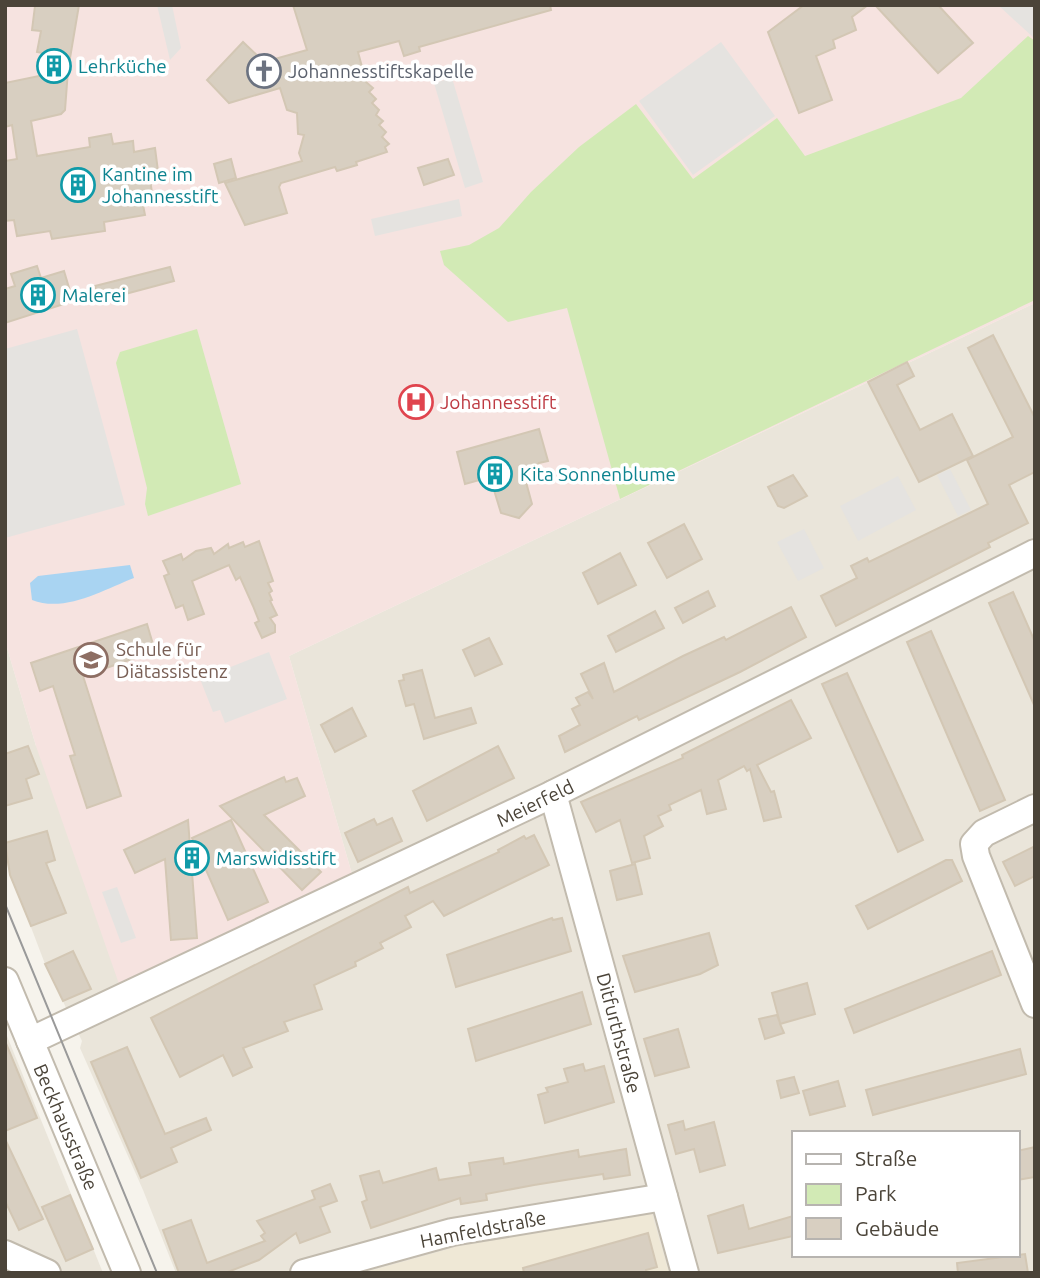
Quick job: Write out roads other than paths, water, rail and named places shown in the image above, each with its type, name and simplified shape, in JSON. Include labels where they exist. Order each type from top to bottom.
[{"type":"street","name":"Meierfeld","points":[[30,1041],[553,794],[1035,553]]},
{"type":"street","name":"Ditfurthstraße","points":[[553,794],[685,1273]]},
{"type":"street","points":[[1035,808],[984,833],[974,844],[976,856],[1035,1004]]},
{"type":"street","name":"Beckhausstraße","points":[[5,981],[127,1273]]},
{"type":"street","name":"Hamfeldstraße","points":[[304,1273],[452,1232],[664,1197]]},
{"type":"street","points":[[5,1254],[47,1273]]},
{"type":"water","points":[[130,565],[134,578],[97,594],[57,604],[32,600],[30,583],[38,576]]},
{"type":"tram line","points":[[5,904],[157,1273]]},
{"type":"place","name":"Lehrküche","points":[[54,66]]},
{"type":"place","name":"Johannesstiftskapelle","points":[[264,71]]},
{"type":"place","name":"Kantine im Johannesstift","points":[[78,185]]},
{"type":"place","name":"Malerei","points":[[38,295]]},
{"type":"place","name":"Johannesstift","points":[[416,402]]},
{"type":"place","name":"Kita Sonnenblume","points":[[495,474]]},
{"type":"place","name":"Schule für Diätassistenz","points":[[91,660]]},
{"type":"place","name":"Marswidisstift","points":[[192,858]]}]
